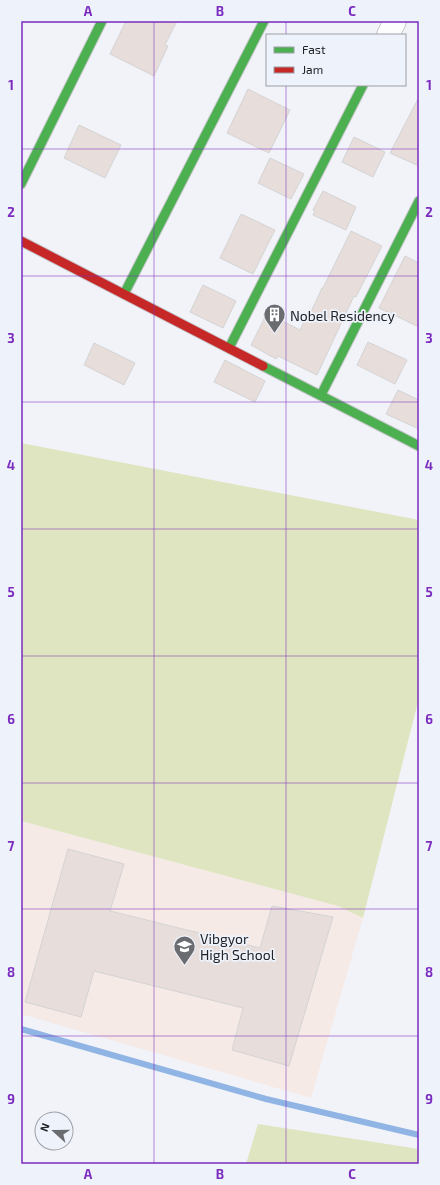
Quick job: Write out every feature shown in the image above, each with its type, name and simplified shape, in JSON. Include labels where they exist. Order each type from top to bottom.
[{"type":"street","points":[[21,184],[102,21]]},
{"type":"street","points":[[124,294],[264,21]]},
{"type":"street","points":[[388,34],[395,21]]},
{"type":"street","points":[[229,348],[362,86]]},
{"type":"street","points":[[321,396],[419,201]]},
{"type":"street","points":[[21,241],[419,446]]},
{"type":"shaded area","name":"Vibgyor High School","points":[[21,821],[338,906],[363,918],[311,1098],[21,1014]]},
{"type":"green space","points":[[21,443],[419,520],[419,698],[363,918],[338,906],[21,821]]},
{"type":"green space","points":[[258,1124],[419,1149],[419,1164],[246,1164]]},
{"type":"building","points":[[126,21],[177,21],[165,45],[168,46],[154,76],[110,54]]},
{"type":"building","points":[[248,89],[290,110],[269,153],[227,133]]},
{"type":"building","points":[[419,97],[419,166],[390,153]]},
{"type":"building","points":[[79,125],[121,145],[105,178],[64,158]]},
{"type":"building","points":[[354,137],[385,152],[373,177],[342,162]]},
{"type":"building","points":[[270,158],[304,174],[291,199],[258,183]]},
{"type":"building","points":[[323,191],[356,207],[346,230],[313,215],[315,211],[313,210]]},
{"type":"building","points":[[241,214],[275,230],[253,274],[220,258]]},
{"type":"building","points":[[351,231],[382,246],[356,297],[354,296],[317,375],[278,356],[276,359],[251,345],[267,313],[300,330],[308,313],[310,314]]},
{"type":"building","points":[[405,256],[419,263],[419,327],[379,308]]},
{"type":"building","points":[[203,285],[236,301],[223,328],[190,312]]},
{"type":"building","points":[[368,342],[407,360],[395,384],[357,365]]},
{"type":"building","points":[[94,343],[135,363],[124,385],[84,365]]},
{"type":"building","points":[[225,360],[265,381],[255,402],[214,382]]},
{"type":"building","points":[[398,390],[419,400],[419,429],[386,414]]},
{"type":"building","points":[[68,849],[124,864],[110,911],[260,948],[272,906],[333,917],[289,1066],[232,1050],[243,1008],[94,971],[81,1017],[25,1002]]},
{"type":"waterway","points":[[21,1029],[266,1099],[419,1135]]},
{"type":"traffic: fast","points":[[21,184],[102,21]]},
{"type":"traffic: fast","points":[[124,294],[264,21]]},
{"type":"traffic: fast","points":[[229,348],[362,86]]},
{"type":"traffic: fast","points":[[321,395],[419,201]]},
{"type":"traffic: fast","points":[[263,366],[419,446]]},
{"type":"traffic: jam","points":[[21,241],[263,366]]},
{"type":"place","name":"Nobel Residency","points":[[275,334]]},
{"type":"place","name":"Vibgyor High School","points":[[185,966]]}]
